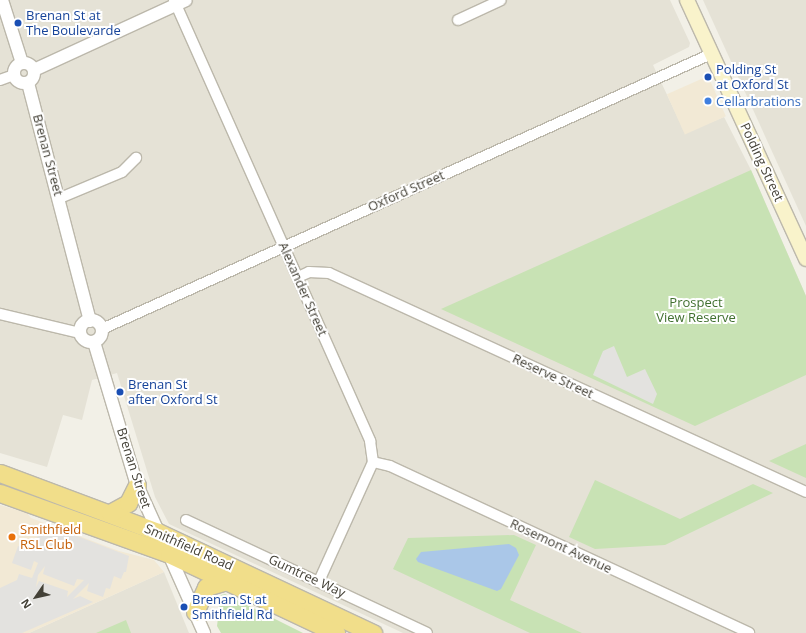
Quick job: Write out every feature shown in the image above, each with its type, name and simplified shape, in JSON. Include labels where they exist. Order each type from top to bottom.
[{"type":"highway","name":"Smithfield Road","points":[[0,473],[158,532],[373,633]]},
{"type":"highway","points":[[110,513],[128,503],[137,485]]},
{"type":"highway","name":"Smithfield Road","points":[[0,493],[169,554],[336,633]]},
{"type":"highway","points":[[49,518],[109,540],[144,545]]},
{"type":"highway","points":[[195,612],[206,587],[227,581]]},
{"type":"main road","name":"Polding Street","points":[[687,0],[806,259]]},
{"type":"street","points":[[2,0],[22,63]]},
{"type":"street","points":[[458,20],[489,2],[501,0]]},
{"type":"street","points":[[34,70],[179,2]]},
{"type":"street","name":"Alexander Street","points":[[179,2],[370,441],[373,462]]},
{"type":"street","name":"Oxford Street","points":[[102,329],[711,54]]},
{"type":"street","points":[[22,63],[28,63],[34,70],[34,76],[28,83],[21,83],[14,75],[16,66],[22,63]]},
{"type":"street","points":[[0,80],[14,75]]},
{"type":"street","name":"Brenan Street","points":[[28,83],[60,198],[90,321]]},
{"type":"street","points":[[60,198],[122,172],[136,158]]},
{"type":"street","name":"Reserve Street","points":[[298,277],[314,272],[329,273],[806,492]]},
{"type":"street","points":[[0,314],[80,333]]},
{"type":"street","points":[[90,321],[98,323],[102,329],[101,336],[94,342],[84,340],[80,333],[81,326],[90,321]]},
{"type":"street","name":"Brenan Street","points":[[94,342],[137,485],[204,633]]},
{"type":"street","points":[[318,581],[373,462]]},
{"type":"street","name":"Rosemont Avenue","points":[[373,462],[390,466],[749,633]]},
{"type":"street","name":"Gumtree Way","points":[[186,520],[427,633]]},
{"type":"shaded area","points":[[0,0],[670,0],[690,43],[689,47],[653,65],[685,133],[724,117],[751,170],[806,296],[806,633],[403,633],[169,524],[155,497],[117,373],[92,380],[82,420],[63,415],[47,467],[0,453]]},
{"type":"shaded area","points":[[703,0],[806,0],[806,226]]},
{"type":"shaded area","points":[[708,76],[726,116],[685,134],[667,94]]},
{"type":"shaded area","points":[[614,346],[627,377],[645,369],[657,394],[653,404],[593,375],[603,351]]},
{"type":"shaded area","points":[[0,505],[27,513],[31,518],[119,551],[154,560],[164,572],[29,633],[0,633]]},
{"type":"shaded area","points":[[48,525],[129,556],[126,572],[124,572],[121,579],[114,576],[110,589],[106,588],[103,597],[87,591],[89,583],[73,599],[80,596],[93,602],[22,633],[0,633],[0,588],[17,580],[19,574],[32,578],[38,563],[34,561],[31,570],[12,563],[18,546],[32,551],[37,537],[46,533]],"holes":[[[45,566],[43,574],[74,586],[77,579],[84,580],[67,597],[68,591],[39,581],[36,587],[38,575]]]},
{"type":"shaded area","points":[[164,572],[189,633],[29,633]]},
{"type":"green space","name":"Prospect View Reserve","points":[[751,170],[806,296],[806,375],[695,426],[441,309]]},
{"type":"green space","points":[[806,444],[806,478],[769,461]]},
{"type":"green space","points":[[595,480],[680,519],[753,484],[773,493],[665,545],[595,549],[569,537]]},
{"type":"green space","points":[[514,535],[536,545],[510,600],[582,633],[530,633],[393,569],[408,538]]},
{"type":"green space","points":[[225,594],[303,633],[221,633],[217,626],[221,595]]},
{"type":"green space","points":[[126,620],[131,633],[96,633]]},
{"type":"water","points":[[509,544],[516,548],[519,555],[501,589],[497,591],[418,562],[416,559],[421,552]]},
{"type":"place","name":"Brenan St at The Boulevarde","points":[[18,23]]},
{"type":"place","name":"Polding St at Oxford St","points":[[708,77]]},
{"type":"place","name":"Cellarbrations","points":[[708,101]]},
{"type":"place","name":"Brenan St after Oxford St","points":[[120,392]]},
{"type":"place","name":"Smithfield RSL Club","points":[[12,537]]},
{"type":"place","name":"Brenan St at Smithfield Rd","points":[[184,607]]}]
